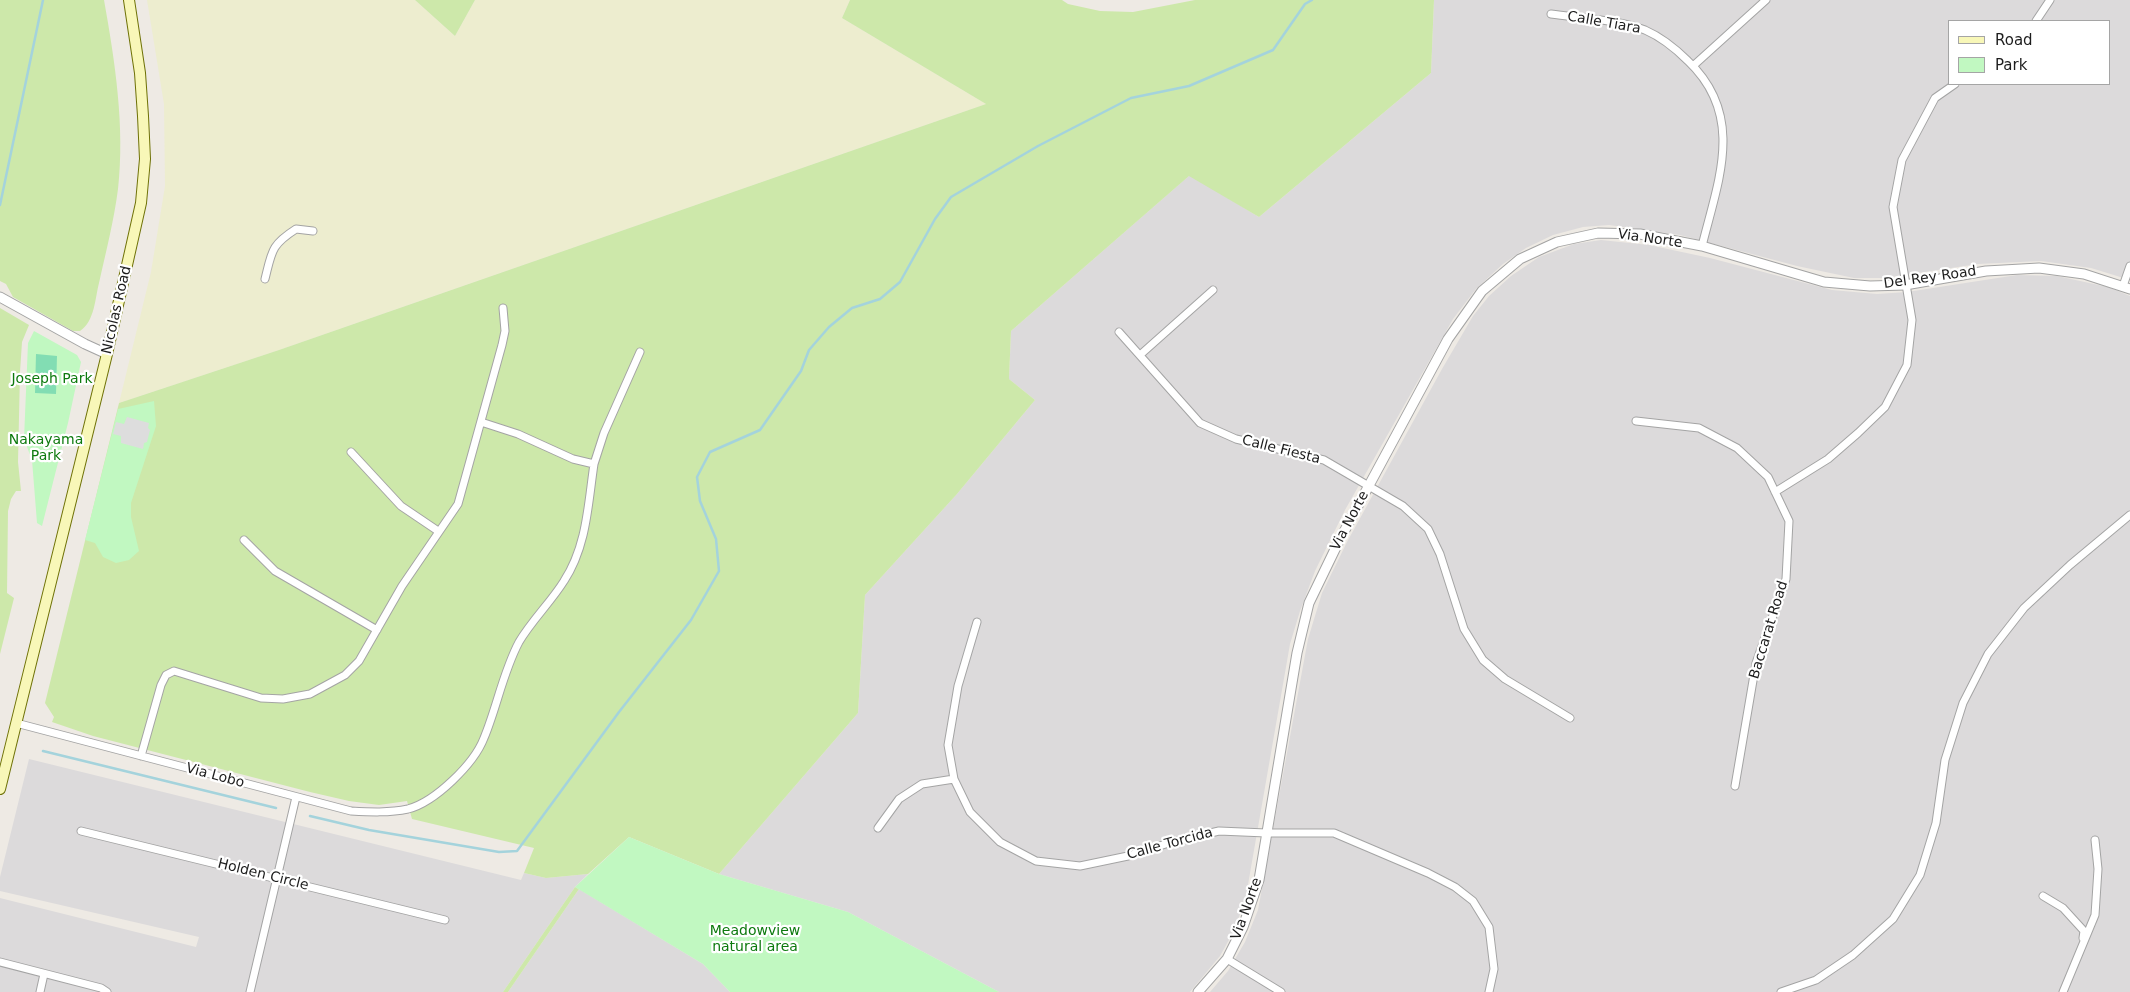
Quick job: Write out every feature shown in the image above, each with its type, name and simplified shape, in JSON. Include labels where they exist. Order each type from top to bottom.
[{"type":"main road","name":"Nicolas Road","points":[[0,789],[107,354],[141,203],[145,159],[140,73],[129,0]]},
{"type":"street","points":[[1693,66],[1766,0]]},
{"type":"street","points":[[2037,20],[2050,0]]},
{"type":"street","name":"Calle Tiara","points":[[1551,14],[1614,23],[1645,30],[1673,47],[1693,66],[1713,92],[1724,128],[1722,166],[1702,246]]},
{"type":"street","points":[[1775,492],[1828,459],[1885,407],[1907,365],[1912,320],[1893,206],[1902,160],[1935,98],[1954,85]]},
{"type":"street","points":[[265,278],[269,257],[280,239],[296,229],[313,232]]},
{"type":"street","name":"Via Norte","points":[[1198,992],[1227,959],[1243,927],[1259,880],[1297,654],[1310,603],[1339,541],[1448,339],[1482,290],[1520,258],[1557,242],[1598,233],[1640,234],[1702,246]]},
{"type":"street","name":"Del Rey Road","points":[[1702,246],[1824,282],[1870,286],[1905,285],[1986,271],[2039,268],[2084,274],[2126,288]]},
{"type":"street","points":[[2126,288],[2130,266]]},
{"type":"street","points":[[1140,355],[1213,290]]},
{"type":"street","points":[[1,298],[107,354]]},
{"type":"street","points":[[141,756],[161,684],[166,675],[174,671],[262,698],[283,699],[310,694],[345,675],[360,661],[402,586],[458,504],[505,331],[503,308]]},
{"type":"street","name":"Calle Fiesta","points":[[1119,332],[1200,423],[1236,439],[1324,460],[1403,506],[1428,529],[1440,554],[1464,628],[1483,660],[1505,679],[1570,718]]},
{"type":"street","points":[[481,422],[518,434],[573,459],[594,464],[604,433],[640,352]]},
{"type":"street","name":"Baccarat Road","points":[[1636,422],[1700,428],[1737,448],[1768,476],[1789,521],[1786,579],[1756,663],[1736,786]]},
{"type":"street","points":[[351,452],[401,506],[438,531]]},
{"type":"street","name":"Via Lobo","points":[[16,723],[351,811],[393,811],[416,806],[457,778],[471,762],[484,740],[509,665],[519,642],[564,582],[577,559],[583,538],[594,464]]},
{"type":"street","points":[[1781,992],[1816,980],[1853,955],[1893,918],[1920,875],[1936,822],[1945,760],[1963,703],[1988,654],[2024,608],[2070,565],[2129,517]]},
{"type":"street","points":[[244,540],[275,570],[377,630]]},
{"type":"street","name":"Calle Torcida","points":[[977,622],[958,686],[948,745],[954,779],[970,812],[1000,842],[1036,861],[1080,866],[1128,856],[1172,842],[1219,831],[1266,834],[1334,833],[1374,848],[1455,887],[1473,901],[1489,927],[1494,969],[1489,992]]},
{"type":"street","points":[[878,828],[899,799],[922,784],[954,779]]},
{"type":"street","points":[[250,992],[296,797]]},
{"type":"street","name":"Holden Circle","points":[[80,831],[445,920]]},
{"type":"street","points":[[2063,992],[2095,915],[2098,869],[2095,840]]},
{"type":"street","points":[[2043,896],[2063,908],[2084,931],[2082,946]]},
{"type":"street","points":[[1227,959],[1281,992]]},
{"type":"street","points":[[0,962],[101,988],[107,992]]},
{"type":"street","points":[[40,992],[44,974]]},
{"type":"shaded area","points":[[1434,0],[2130,0],[2130,280],[2091,268],[2041,261],[1978,264],[1884,278],[1854,278],[1797,266],[1680,235],[1609,225],[1583,227],[1553,235],[1526,248],[1503,264],[1476,289],[1453,319],[1345,510],[1315,571],[1290,644],[1246,896],[1235,929],[1220,956],[1190,992],[999,992],[848,912],[719,874],[858,713],[865,595],[957,494],[1035,400],[1009,379],[1011,331],[1190,175],[1259,217],[1431,73]]},
{"type":"shaded area","points":[[1601,240],[1649,245],[1710,258],[1832,290],[1877,294],[1907,292],[2017,275],[2057,276],[2108,287],[2130,296],[2130,992],[1210,992],[1228,971],[1245,942],[1258,910],[1308,639],[1322,593],[1347,542],[1442,369],[1473,316],[1489,296],[1511,276],[1539,257],[1574,244]]},
{"type":"shaded area","points":[[127,417],[149,423],[148,428],[150,430],[143,449],[121,443],[121,436],[113,434],[116,422],[124,424]]},
{"type":"shaded area","points":[[29,759],[521,880],[524,873],[546,878],[588,874],[575,887],[503,992],[0,992],[0,898],[196,947],[199,937],[0,891],[0,877]]},
{"type":"shaded area","points":[[579,889],[703,964],[730,992],[508,992]]},
{"type":"green space","points":[[0,0],[104,0],[118,94],[120,165],[114,212],[94,309],[89,321],[80,331],[73,331],[13,297],[6,284],[0,281]]},
{"type":"green space","points":[[147,0],[415,0],[455,36],[475,0],[850,0],[842,18],[986,104],[279,350],[119,403],[151,272],[165,186],[164,104]]},
{"type":"green space","points":[[415,0],[475,0],[455,36]]},
{"type":"green space","points":[[850,0],[1062,0],[1068,4],[1100,11],[1133,12],[1195,0],[1434,0],[1431,73],[1259,217],[1189,176],[1011,331],[1009,379],[1035,400],[957,494],[865,595],[858,713],[719,874],[629,837],[588,874],[546,878],[524,873],[534,848],[412,819],[407,801],[379,805],[349,801],[93,736],[52,722],[54,717],[45,703],[119,403],[279,350],[986,104],[842,18]]},
{"type":"green space","points":[[0,308],[29,325],[22,342],[20,372],[18,462],[21,491],[16,491],[11,499],[8,511],[7,593],[14,598],[0,654]]},
{"type":"green space","name":"Joseph Park","points":[[34,331],[77,355],[81,362],[42,526],[37,523],[32,460],[24,439],[28,343]]},
{"type":"green space","points":[[36,354],[57,356],[56,394],[35,393]]},
{"type":"green space","points":[[154,401],[156,426],[131,503],[131,517],[139,551],[129,560],[116,563],[103,557],[95,543],[85,540],[118,409]]},
{"type":"green space","name":"Meadowview natural area","points":[[629,837],[719,874],[848,912],[999,992],[730,992],[703,964],[575,887]]},
{"type":"green space","points":[[575,887],[579,889],[508,992],[503,992]]},
{"type":"waterway","points":[[0,205],[43,0]]},
{"type":"waterway","points":[[310,816],[369,830],[499,852],[517,851],[619,712],[691,620],[719,571],[716,539],[700,501],[697,477],[710,452],[760,430],[801,371],[809,350],[829,327],[852,308],[880,299],[900,282],[935,219],[951,197],[1038,146],[1131,98],[1189,86],[1273,50],[1305,4],[1312,0]]},
{"type":"waterway","points":[[43,751],[276,808]]},
{"type":"park label","name":"Nakayama Park","points":[[46,448]]}]
